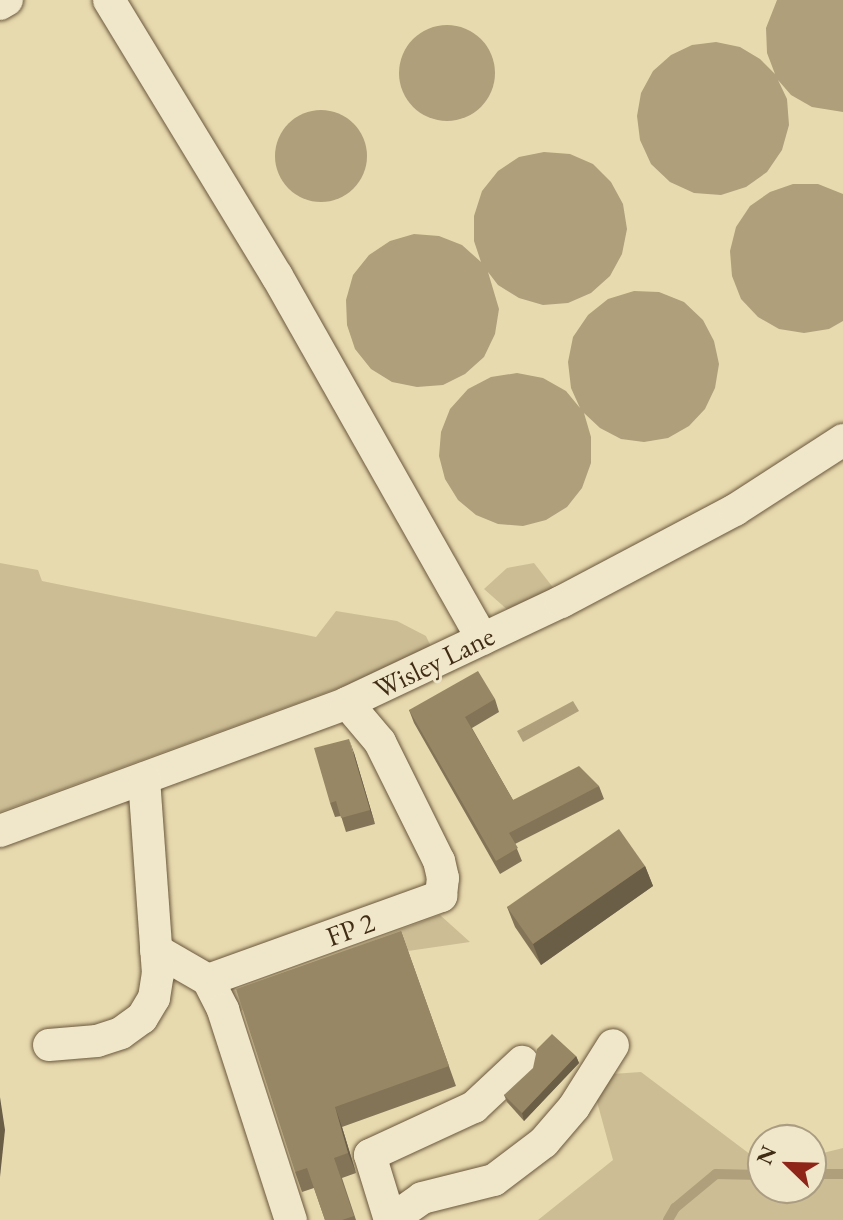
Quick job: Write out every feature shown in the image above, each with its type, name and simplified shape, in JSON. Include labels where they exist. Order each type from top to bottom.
[{"type":"street","points":[[0,4],[7,0]]},
{"type":"street","points":[[109,0],[277,276],[482,639]]},
{"type":"street","name":"Wisley Lane","points":[[0,831],[347,703],[561,602],[735,510],[843,440]]},
{"type":"street","name":"FP 2","points":[[208,980],[441,896],[443,878],[433,850],[380,742],[347,703]]},
{"type":"street","points":[[49,1045],[97,1041],[121,1033],[142,1018],[154,998],[158,974],[144,778]]},
{"type":"street","points":[[156,950],[208,980],[223,1010],[291,1220]]},
{"type":"street","points":[[522,1062],[474,1107],[370,1155],[390,1220],[422,1198],[494,1180],[544,1142],[574,1107],[613,1045]]},
{"type":"shaded area","points":[[777,0],[843,0],[843,112],[812,107],[791,95],[778,80],[787,99],[789,125],[782,150],[767,172],[746,187],[721,195],[694,193],[670,182],[651,164],[640,140],[637,116],[641,93],[653,71],[671,55],[692,45],[716,42],[740,47],[760,59],[775,74],[767,53],[766,28]]},
{"type":"shaded area","points":[[447,25],[465,29],[481,39],[491,55],[495,73],[491,91],[481,107],[465,117],[447,121],[429,117],[413,107],[403,91],[399,73],[403,55],[413,39],[429,29]]},
{"type":"shaded area","points":[[312,110],[330,110],[347,117],[360,130],[367,156],[360,182],[347,195],[330,202],[312,202],[295,195],[282,182],[275,165],[275,147],[282,130],[295,117]]},
{"type":"shaded area","points":[[544,152],[570,154],[593,164],[611,182],[623,204],[627,229],[622,254],[610,276],[591,293],[568,303],[543,305],[519,298],[498,285],[488,272],[499,309],[495,334],[484,357],[465,374],[443,385],[417,387],[392,382],[371,369],[355,349],[347,325],[346,300],[353,275],[369,255],[390,241],[414,234],[439,236],[462,245],[481,262],[474,241],[474,216],[482,191],[498,171],[519,157]]},
{"type":"shaded area","points":[[793,184],[818,184],[843,194],[843,321],[829,329],[804,333],[779,329],[758,317],[741,299],[732,276],[730,251],[736,227],[750,206],[770,192]]},
{"type":"shaded area","points":[[634,291],[659,292],[684,302],[703,320],[714,341],[719,364],[715,388],[705,409],[689,426],[668,438],[644,442],[621,439],[600,428],[584,413],[591,437],[591,463],[582,488],[567,507],[546,520],[523,526],[498,524],[476,515],[458,500],[445,479],[439,456],[441,432],[450,409],[468,389],[491,377],[517,373],[543,378],[566,391],[580,408],[571,388],[568,362],[573,337],[588,315],[608,299]]},
{"type":"shaded area","points":[[0,563],[38,570],[42,581],[316,637],[336,611],[397,621],[426,636],[433,651],[0,812]]},
{"type":"shaded area","points":[[534,563],[555,590],[510,612],[484,589],[507,568]]},
{"type":"shaded area","points":[[573,701],[579,711],[523,742],[517,731]]},
{"type":"shaded area","points":[[440,915],[470,942],[408,951],[237,1012],[230,993]]},
{"type":"shaded area","points":[[641,1072],[747,1152],[747,1204],[827,1204],[827,1152],[843,1148],[843,1220],[538,1220],[613,1160],[596,1098],[612,1074]]},
{"type":"building","points":[[478,671],[495,699],[465,717],[513,800],[579,766],[599,786],[509,833],[518,848],[496,861],[409,710]]},
{"type":"building","points":[[349,739],[370,810],[341,818],[336,801],[330,803],[314,748]]},
{"type":"building","points":[[619,829],[645,866],[533,944],[507,907]]},
{"type":"building","points":[[401,931],[449,1066],[335,1107],[348,1153],[334,1158],[354,1216],[325,1220],[307,1168],[295,1172],[236,989]]},
{"type":"building","points":[[552,1034],[576,1056],[522,1113],[504,1095],[533,1068],[537,1049]]},
{"type":"waterway","points":[[668,1220],[675,1208],[716,1174],[747,1175]]},
{"type":"waterway","points":[[827,1174],[843,1174]]}]
